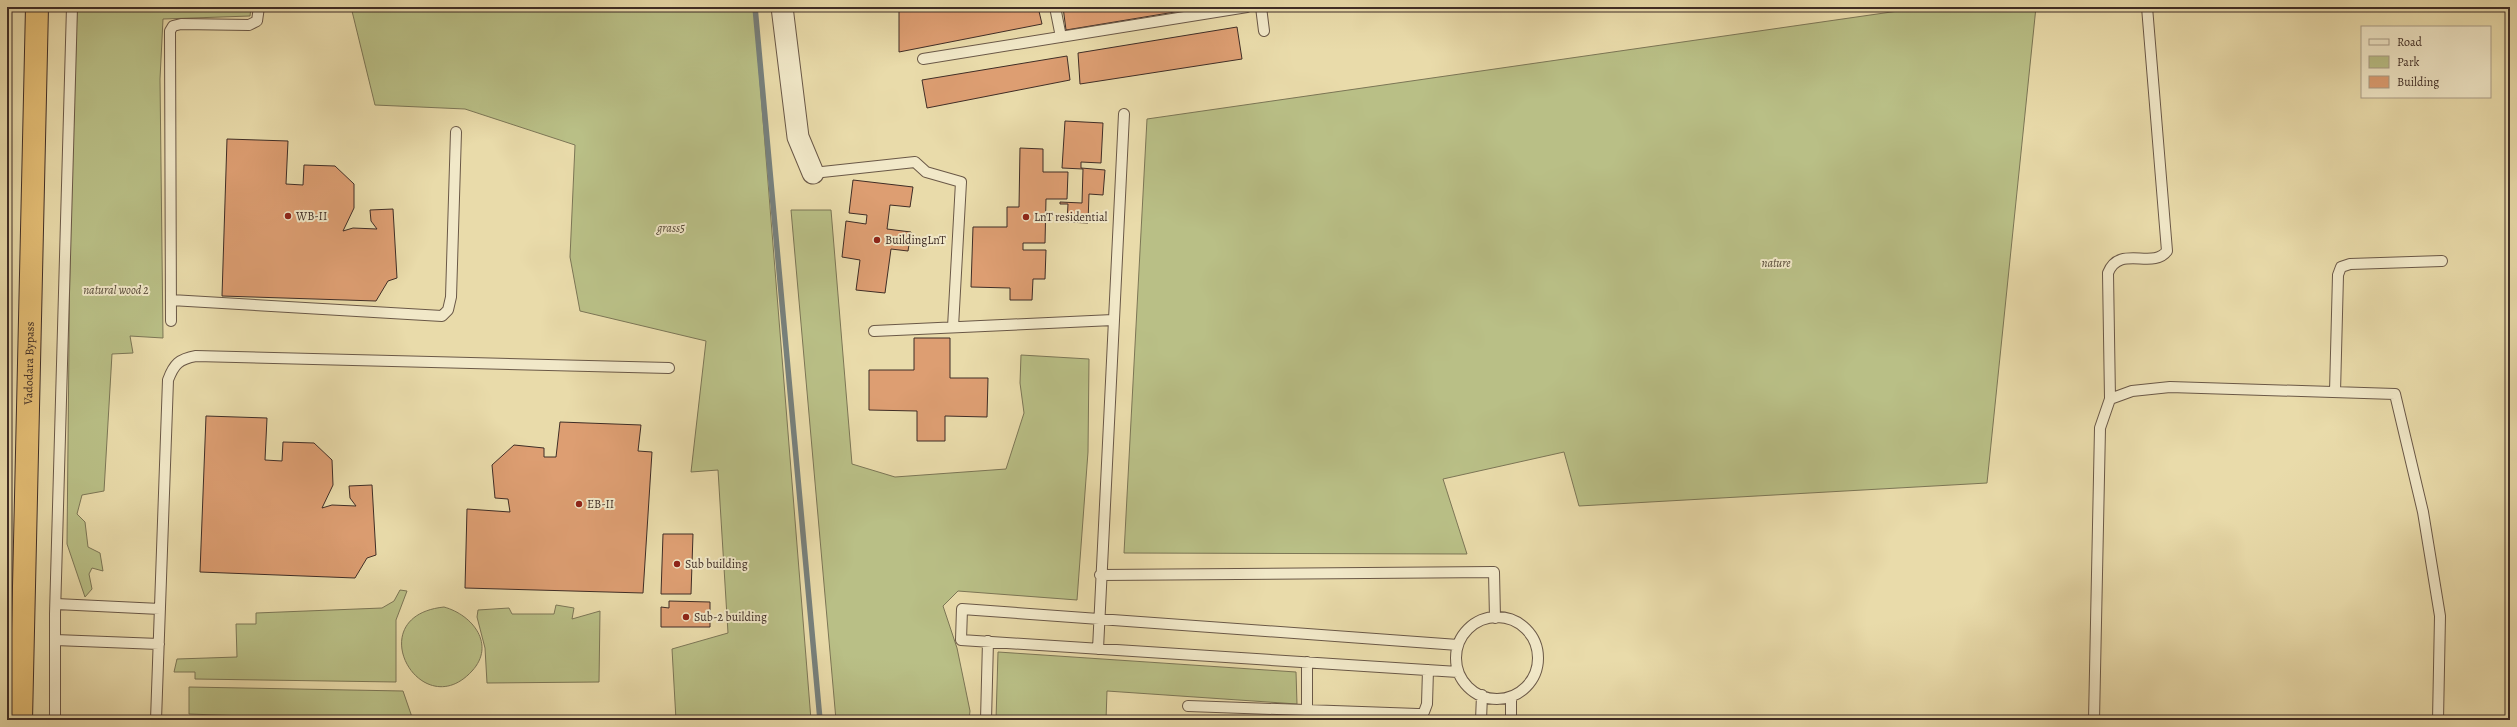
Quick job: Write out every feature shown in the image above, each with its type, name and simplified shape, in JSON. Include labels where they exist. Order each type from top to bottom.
[{"type":"highway","name":"Vadodara Bypass","points":[[21,720],[37,7]]},
{"type":"street","points":[[782,7],[798,137],[813,173]]},
{"type":"lane","points":[[55,720],[55,640],[72,7]]},
{"type":"lane","points":[[171,321],[170,31],[173,26],[181,24],[249,25],[257,21],[259,7]]},
{"type":"lane","points":[[1055,7],[1061,37]]},
{"type":"lane","points":[[923,59],[1246,7]]},
{"type":"lane","points":[[1261,7],[1264,31]]},
{"type":"lane","points":[[2094,720],[2100,428],[2110,399],[2108,273],[2111,265],[2121,259],[2159,258],[2168,251],[2147,7]]},
{"type":"lane","points":[[1098,648],[1100,575],[1124,114]]},
{"type":"lane","points":[[171,300],[442,316],[448,310],[451,296],[456,132]]},
{"type":"lane","points":[[813,173],[915,162],[926,172],[961,182],[953,328]]},
{"type":"lane","points":[[2335,392],[2338,275],[2341,266],[2350,264],[2442,261]]},
{"type":"lane","points":[[874,331],[1113,320]]},
{"type":"lane","points":[[156,720],[168,380],[173,366],[183,358],[196,356],[669,368]]},
{"type":"lane","points":[[2110,399],[2132,391],[2170,387],[2396,394],[2423,512],[2440,616],[2438,720]]},
{"type":"lane","points":[[1100,575],[1494,572],[1495,618]]},
{"type":"lane","points":[[56,604],[160,609]]},
{"type":"lane","points":[[1458,645],[962,609],[961,640],[1458,672]]},
{"type":"lane","points":[[1503,617],[1517,622],[1528,630],[1536,643],[1539,656],[1537,670],[1531,681],[1523,690],[1511,697],[1499,699],[1482,695],[1465,683],[1458,672],[1456,659],[1458,645],[1465,632],[1476,623],[1503,617]]},
{"type":"lane","points":[[55,640],[159,644]]},
{"type":"lane","points":[[986,720],[988,641]]},
{"type":"lane","points":[[1307,662],[1307,710]]},
{"type":"lane","points":[[1188,706],[1424,712],[1427,704],[1428,670]]},
{"type":"lane","points":[[1481,720],[1482,695]]},
{"type":"lane","points":[[1511,697],[1511,720]]},
{"type":"green space","name":"natural wood 2","points":[[77,7],[251,7],[250,16],[163,19],[160,79],[163,338],[130,336],[133,353],[112,354],[104,491],[82,495],[77,514],[85,522],[88,547],[100,553],[103,571],[92,568],[89,574],[92,589],[85,597],[67,544],[70,245]]},
{"type":"green space","name":"grass5","points":[[351,7],[754,7],[811,720],[676,720],[672,649],[728,633],[718,470],[691,472],[706,341],[580,311],[570,257],[575,145],[465,109],[375,105]]},
{"type":"green space","name":"nature","points":[[1926,7],[2036,7],[1987,483],[1579,506],[1564,452],[1443,479],[1467,554],[1124,553],[1147,119]]},
{"type":"green space","points":[[791,210],[831,210],[852,464],[895,477],[1006,469],[1024,413],[1020,383],[1021,355],[1089,359],[1088,452],[1077,600],[958,591],[943,606],[957,648],[970,711],[969,720],[836,720]]},
{"type":"green space","points":[[400,590],[407,591],[396,620],[396,682],[195,679],[195,672],[174,672],[177,659],[237,657],[236,624],[256,624],[256,613],[382,608],[394,601]]},
{"type":"green space","points":[[556,605],[574,608],[572,619],[600,611],[599,682],[487,683],[485,648],[477,617],[478,610],[509,608],[512,614],[554,614]]},
{"type":"green space","points":[[444,607],[455,611],[472,624],[478,632],[482,651],[479,661],[472,671],[453,685],[434,686],[418,678],[407,663],[402,646],[405,629],[418,615]]},
{"type":"green space","points":[[998,652],[1296,672],[1297,704],[1107,691],[1106,720],[996,720]]},
{"type":"green space","points":[[189,687],[403,691],[413,720],[245,720],[245,716],[189,714]]},
{"type":"building","points":[[265,7],[329,7],[329,8]]},
{"type":"building","points":[[911,7],[1038,7],[1042,24],[899,52],[899,9]]},
{"type":"building","points":[[1063,7],[1205,7],[1066,30]]},
{"type":"building","points":[[1237,27],[1242,59],[1080,84],[1078,53]]},
{"type":"building","points":[[1067,56],[1070,80],[927,108],[922,80]]},
{"type":"building","name":"LnT residential","points":[[1065,121],[1103,123],[1101,163],[1081,162],[1081,168],[1105,170],[1103,195],[1089,194],[1088,223],[1067,222],[1068,204],[1060,204],[1060,202],[1082,203],[1083,169],[1062,168]]},
{"type":"building","name":"WB-II","points":[[227,139],[288,141],[286,184],[303,185],[304,165],[335,166],[354,184],[354,208],[343,231],[353,228],[377,229],[371,221],[370,210],[393,209],[397,278],[388,281],[376,301],[222,296]]},
{"type":"building","name":"LnT residential","points":[[1020,148],[1043,149],[1043,172],[1068,172],[1067,199],[1046,199],[1045,243],[1023,243],[1023,250],[1046,250],[1045,279],[1033,279],[1032,300],[1010,300],[1010,288],[971,287],[973,227],[1007,227],[1007,207],[1019,207]]},
{"type":"building","name":"BuildingLnT","points":[[853,180],[913,187],[910,207],[890,205],[887,229],[911,232],[908,251],[891,249],[885,293],[856,290],[860,260],[842,257],[846,221],[866,224],[867,215],[849,213]]},
{"type":"building","points":[[914,338],[950,338],[950,378],[988,378],[987,417],[945,416],[945,441],[917,441],[917,411],[869,410],[869,370],[914,370]]},
{"type":"building","points":[[206,416],[267,418],[265,460],[282,461],[283,442],[314,443],[332,460],[333,485],[322,508],[332,505],[356,506],[350,498],[349,486],[372,485],[376,555],[367,558],[355,578],[200,572]]},
{"type":"building","name":"EB-II","points":[[560,422],[641,425],[638,451],[652,452],[643,593],[465,588],[467,509],[510,512],[508,499],[495,498],[492,465],[514,445],[544,448],[544,457],[556,457]]},
{"type":"building","name":"Sub building","points":[[663,534],[693,534],[691,594],[661,594]]},
{"type":"building","name":"Sub-2 building","points":[[669,601],[710,602],[710,627],[661,627],[661,607],[669,608]]},
{"type":"waterway","points":[[755,7],[820,720]]},
{"type":"place","name":"WB-II","points":[[288,216]]},
{"type":"place","name":"LnT residential","points":[[1026,217]]},
{"type":"place","name":"BuildingLnT","points":[[877,240]]},
{"type":"place","name":"EB-II","points":[[579,504]]},
{"type":"place","name":"Sub building","points":[[677,564]]},
{"type":"place","name":"Sub-2 building","points":[[686,617]]}]
